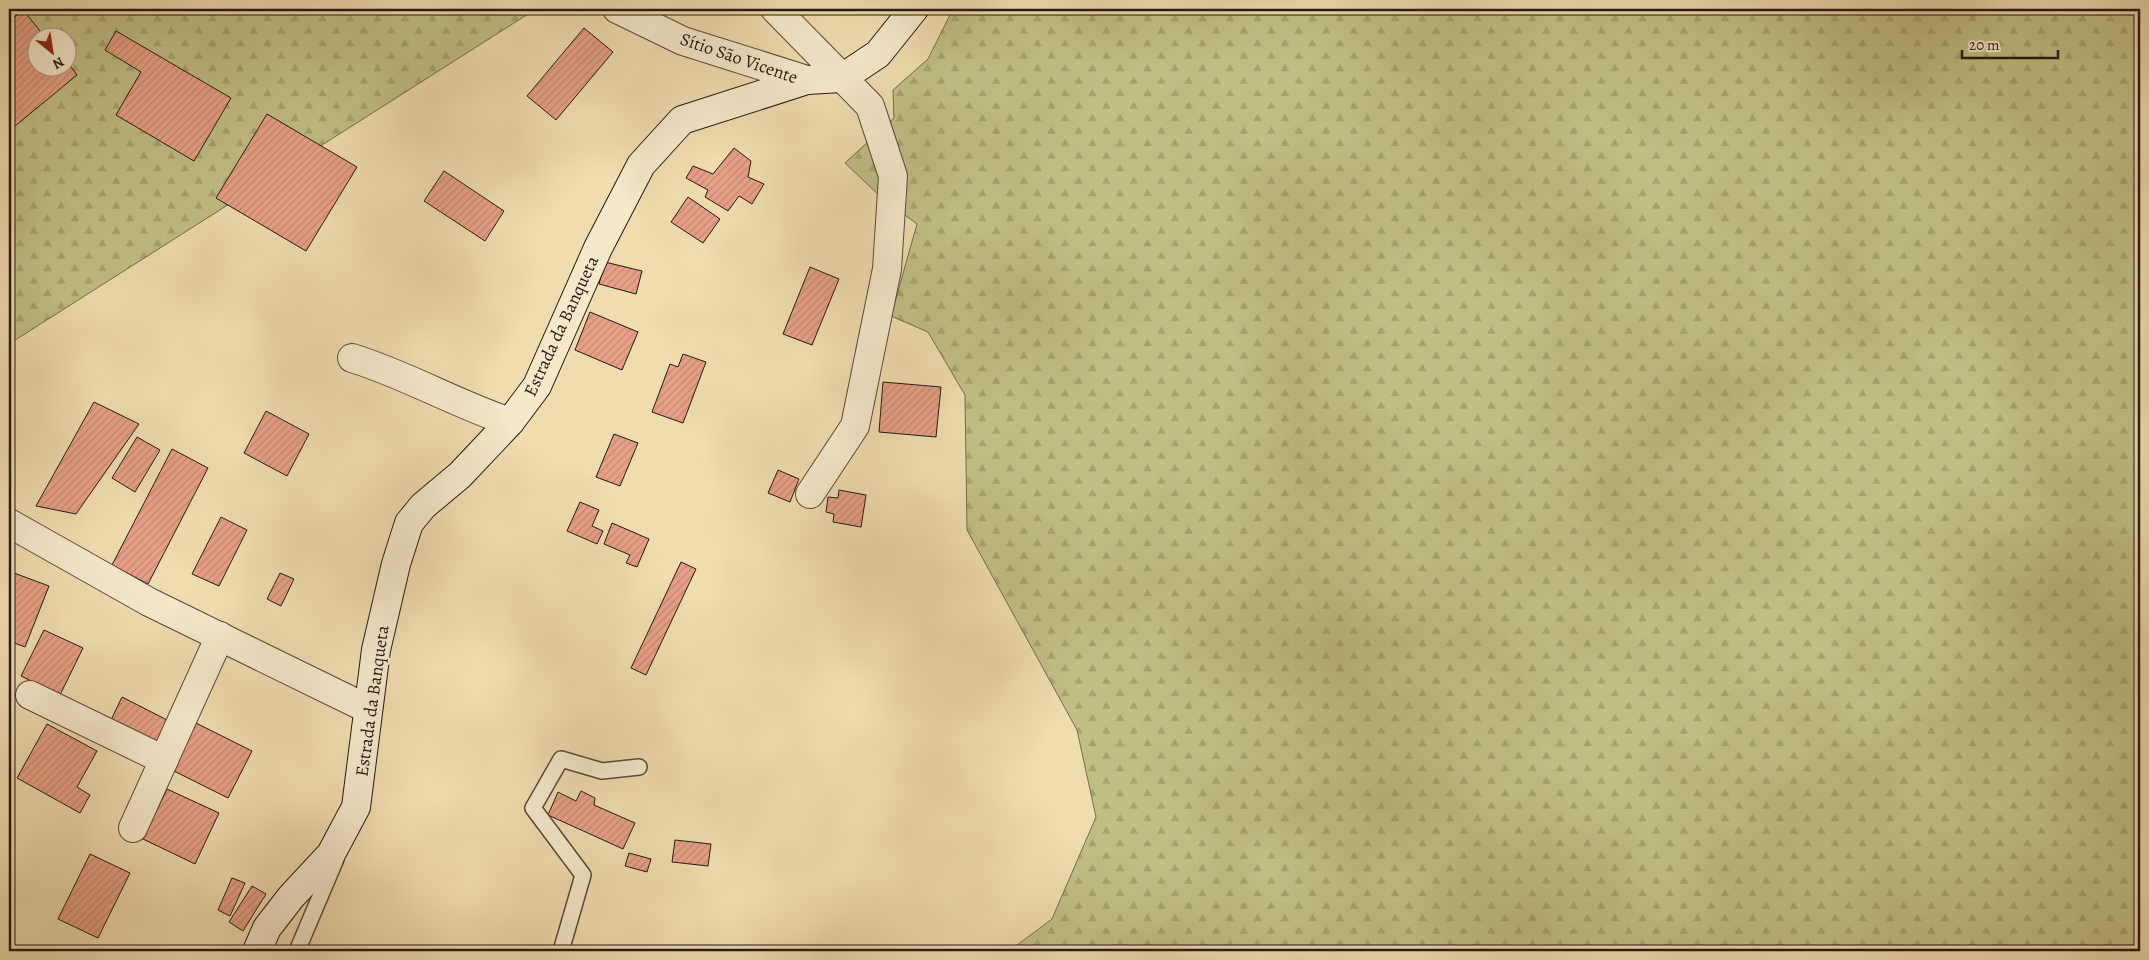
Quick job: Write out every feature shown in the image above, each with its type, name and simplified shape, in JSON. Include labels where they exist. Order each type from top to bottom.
[{"type":"street","name":"Sítio São Vicente","points":[[617,9],[683,41],[807,80]]},
{"type":"street","points":[[775,9],[870,106],[893,176],[887,270],[856,426],[810,494]]},
{"type":"street","points":[[842,78],[878,54],[914,9]]},
{"type":"street","name":"Estrada da Banqueta","points":[[257,951],[267,928],[291,897],[331,854],[356,807],[365,753],[368,708],[376,650],[396,564],[409,523],[423,506],[460,475],[510,422],[537,386],[598,248],[640,165],[682,120],[807,80],[842,78]]},
{"type":"street","points":[[352,358],[373,365],[480,412],[510,422]]},
{"type":"street","points":[[9,522],[149,602],[368,708]]},
{"type":"street","points":[[133,828],[220,636]]},
{"type":"street","points":[[30,695],[164,760]]},
{"type":"lane","points":[[561,951],[583,875],[533,808],[562,759],[602,771],[639,767]]},
{"type":"lane","points":[[297,951],[335,864],[342,834]]},
{"type":"green space","points":[[9,9],[536,9],[9,344]]},
{"type":"green space","points":[[953,9],[2140,9],[2140,951],[1009,951],[1052,919],[1096,817],[1077,730],[967,530],[965,395],[928,332],[891,316],[917,224],[883,199],[845,163],[894,118],[893,90],[928,59]]},
{"type":"building","points":[[23,10],[38,28],[28,28],[28,78],[73,78],[9,131],[9,22]]},
{"type":"building","points":[[584,28],[613,52],[556,120],[527,96]]},
{"type":"building","points":[[116,31],[231,98],[194,161],[116,115],[141,72],[105,50]]},
{"type":"building","points":[[267,114],[357,167],[306,251],[216,198]]},
{"type":"building","points":[[734,148],[751,161],[748,177],[764,184],[752,204],[739,196],[728,211],[705,197],[708,190],[686,178],[693,166],[713,174]]},
{"type":"building","points":[[444,171],[504,211],[485,241],[424,201]]},
{"type":"building","points":[[688,197],[720,219],[703,243],[671,222]]},
{"type":"building","points":[[605,262],[642,271],[636,294],[599,284]]},
{"type":"building","points":[[810,267],[839,279],[812,345],[783,334]]},
{"type":"building","points":[[590,312],[638,332],[622,370],[575,350]]},
{"type":"building","points":[[683,354],[706,362],[683,423],[652,412],[670,364],[678,367]]},
{"type":"building","points":[[883,382],[941,387],[936,437],[879,432]]},
{"type":"building","points":[[94,402],[139,424],[76,514],[36,506]]},
{"type":"building","points":[[266,411],[309,434],[287,476],[244,453]]},
{"type":"building","points":[[614,434],[638,443],[620,486],[596,477]]},
{"type":"building","points":[[137,437],[160,450],[135,492],[112,478]]},
{"type":"building","points":[[172,449],[208,468],[148,584],[112,565]]},
{"type":"building","points":[[778,470],[799,479],[790,502],[768,493]]},
{"type":"building","points":[[839,490],[866,495],[861,527],[833,522],[834,514],[826,512],[828,497],[838,498]]},
{"type":"building","points":[[580,502],[599,510],[592,526],[603,531],[597,544],[567,531]]},
{"type":"building","points":[[221,517],[247,530],[219,586],[192,574]]},
{"type":"building","points":[[612,523],[649,539],[637,567],[626,563],[630,555],[604,544]]},
{"type":"building","points":[[681,562],[696,569],[646,675],[631,668]]},
{"type":"building","points":[[14,573],[49,586],[25,647],[9,641],[9,587]]},
{"type":"building","points":[[280,573],[294,579],[281,606],[267,599]]},
{"type":"building","points":[[44,630],[83,648],[60,695],[21,676]]},
{"type":"building","points":[[122,697],[169,721],[157,743],[111,720]]},
{"type":"building","points":[[196,723],[252,751],[228,798],[172,770]]},
{"type":"building","points":[[47,724],[97,751],[77,787],[90,795],[80,813],[17,778]]},
{"type":"building","points":[[167,789],[219,813],[195,864],[143,839]]},
{"type":"building","points":[[581,791],[595,798],[594,805],[635,823],[623,849],[548,815],[558,792],[576,801]]},
{"type":"building","points":[[675,840],[711,844],[708,866],[672,862]]},
{"type":"building","points":[[629,853],[651,859],[647,872],[625,866]]},
{"type":"building","points":[[90,854],[130,873],[98,938],[58,919]]},
{"type":"building","points":[[232,878],[245,883],[230,916],[218,910]]},
{"type":"building","points":[[252,886],[266,894],[243,931],[229,922]]}]
